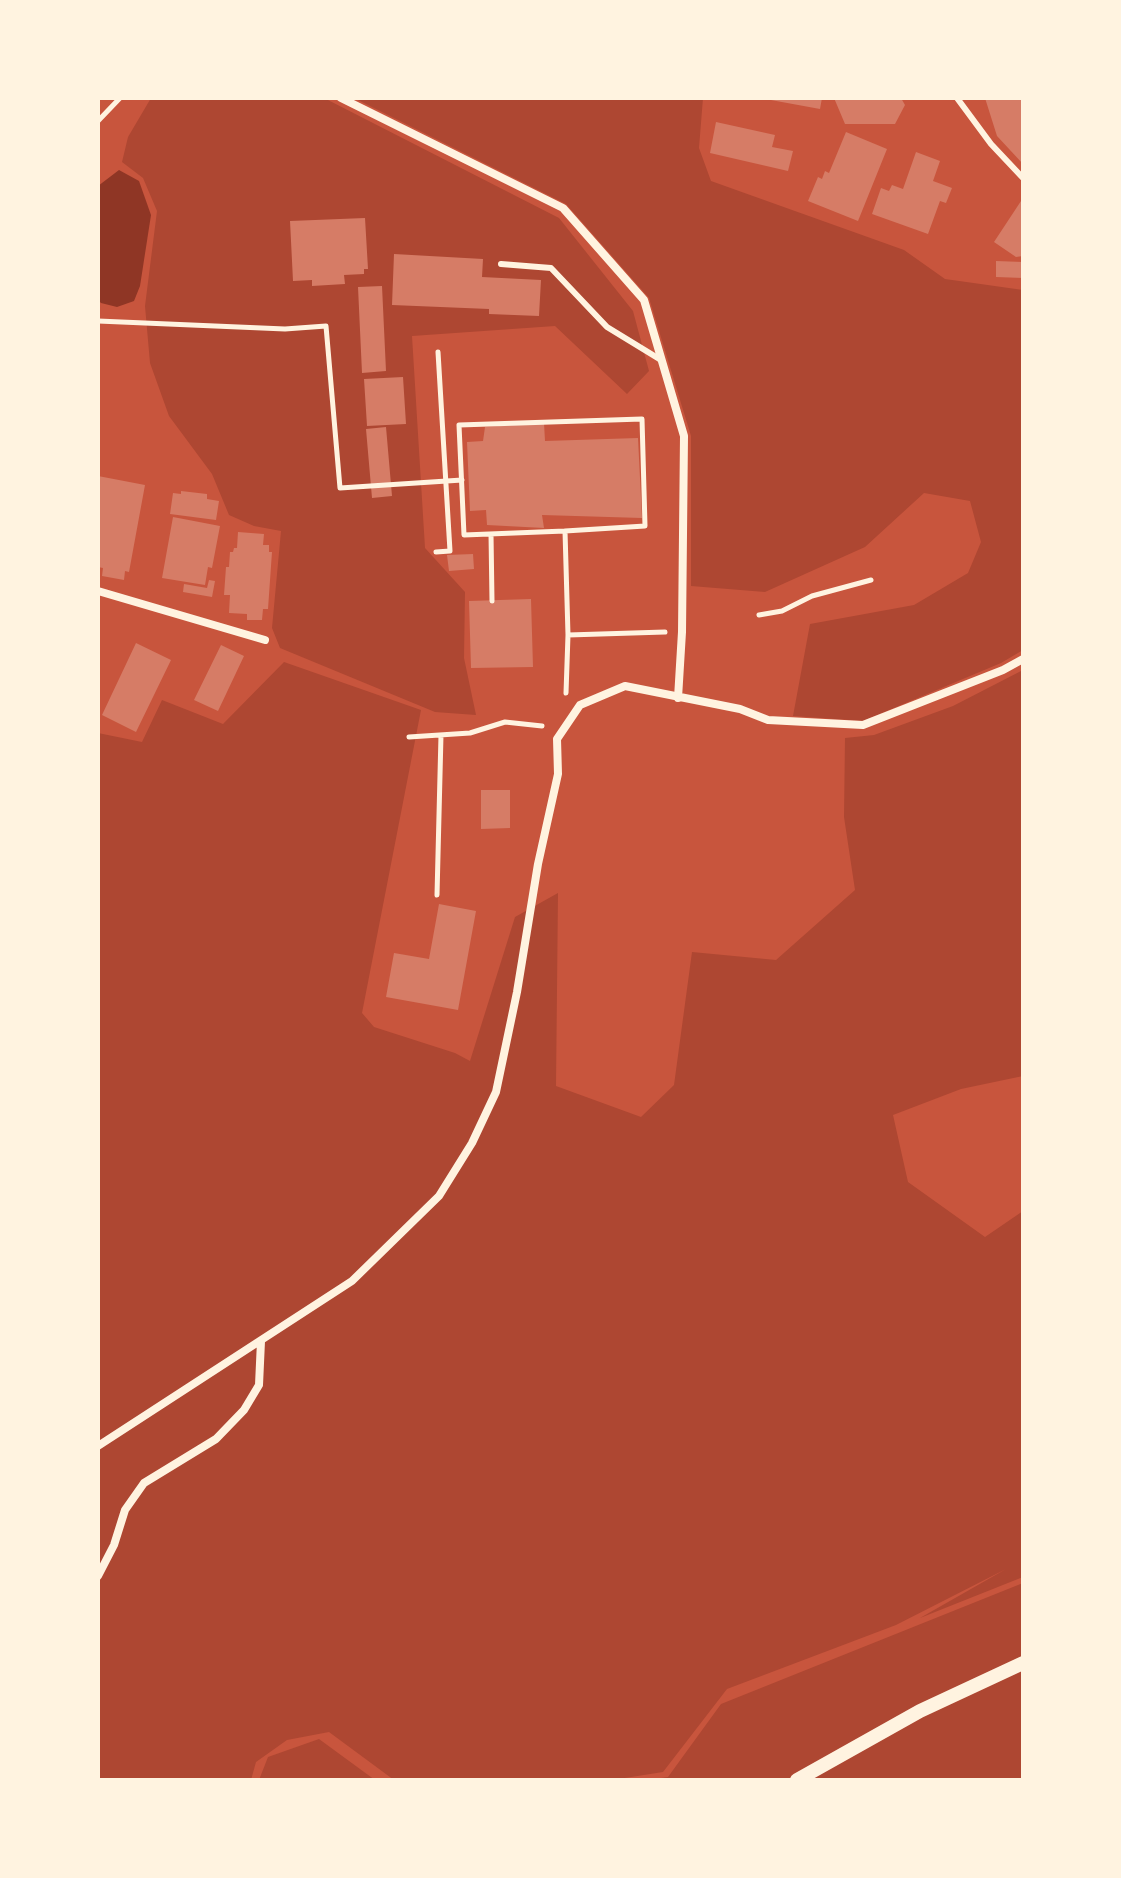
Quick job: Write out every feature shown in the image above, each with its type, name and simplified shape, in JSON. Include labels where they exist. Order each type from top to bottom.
[{"type":"street","points":[[341,98],[563,208],[644,300],[684,436],[682,632],[678,698]]},
{"type":"street","points":[[98,591],[265,640]]},
{"type":"street","points":[[98,1446],[352,1281],[439,1196],[472,1143],[496,1092],[517,992],[538,864],[558,774],[557,739],[580,705],[625,686],[740,709],[768,720],[863,725],[1003,670],[1023,659]]},
{"type":"street","points":[[98,1576],[114,1545],[125,1510],[144,1483],[216,1439],[244,1410],[259,1385],[261,1341]]},
{"type":"street","points":[[797,1780],[920,1711],[1023,1663]]},
{"type":"lane","points":[[957,98],[991,144],[1023,178]]},
{"type":"lane","points":[[501,264],[551,268],[607,327],[661,360]]},
{"type":"path","points":[[98,121],[120,98]]},
{"type":"path","points":[[98,321],[285,329],[326,326],[340,488],[462,480]]},
{"type":"path","points":[[436,552],[450,551],[438,352]]},
{"type":"path","points":[[642,419],[645,526],[464,535],[462,480],[459,425],[642,419]]},
{"type":"path","points":[[409,737],[470,733],[505,722],[565,728],[568,635],[565,531]]},
{"type":"path","points":[[491,534],[492,601]]},
{"type":"path","points":[[759,615],[782,611],[812,596],[871,580]]},
{"type":"path","points":[[568,635],[682,632]]},
{"type":"path","points":[[437,895],[441,735]]},
{"type":"shaded area","points":[[151,98],[324,98],[559,218],[633,311],[649,371],[627,394],[555,326],[412,336],[425,548],[465,592],[464,658],[476,715],[435,712],[280,648],[272,628],[281,531],[254,526],[229,515],[212,474],[169,416],[150,363],[145,306],[157,211],[143,178],[122,162],[128,137]]},
{"type":"shaded area","points":[[354,98],[703,98],[699,148],[711,181],[904,250],[945,279],[1023,290],[1023,650],[1001,663],[863,721],[793,716],[810,624],[914,605],[968,573],[981,542],[970,501],[924,493],[865,547],[765,592],[691,586],[691,436],[649,298],[566,204]]},
{"type":"shaded area","points":[[119,170],[139,181],[151,215],[140,286],[134,301],[117,307],[98,300],[98,186]]},
{"type":"shaded area","points":[[284,662],[421,710],[362,1013],[374,1027],[455,1053],[470,1061],[515,917],[558,893],[556,1086],[641,1117],[674,1085],[692,952],[776,960],[855,890],[844,817],[845,738],[874,735],[953,706],[1023,670],[1023,1076],[961,1089],[893,1115],[908,1182],[985,1237],[1023,1211],[1023,1577],[920,1618],[1006,1569],[896,1625],[727,1689],[663,1772],[612,1780],[394,1780],[329,1732],[287,1740],[256,1762],[251,1780],[98,1780],[98,733],[142,742],[162,700],[223,724]]},
{"type":"shaded area","points":[[1023,1583],[1023,1780],[648,1780],[668,1777],[721,1704]]},
{"type":"shaded area","points":[[319,1739],[375,1780],[259,1780],[268,1757]]},
{"type":"building","points":[[760,98],[822,98],[820,109]]},
{"type":"building","points":[[834,98],[901,98],[905,105],[895,124],[845,124]]},
{"type":"building","points":[[985,98],[1023,98],[1023,164],[997,136]]},
{"type":"building","points":[[716,122],[775,135],[772,147],[793,151],[788,171],[710,153]]},
{"type":"building","points":[[846,132],[887,149],[858,221],[808,201],[818,177],[822,179],[825,171],[829,173]]},
{"type":"building","points":[[916,152],[940,161],[933,181],[952,188],[946,203],[940,201],[928,234],[872,214],[881,188],[889,191],[892,185],[903,189]]},
{"type":"building","points":[[1021,201],[1023,256],[1016,257],[994,242]]},
{"type":"building","points":[[365,218],[368,269],[364,269],[364,274],[344,275],[345,284],[312,286],[312,280],[293,281],[290,221]]},
{"type":"building","points":[[394,254],[483,259],[482,277],[541,280],[539,316],[489,314],[489,309],[392,305]]},
{"type":"building","points":[[996,261],[1023,262],[1023,278],[996,277]]},
{"type":"building","points":[[382,286],[386,371],[362,373],[358,287]]},
{"type":"building","points":[[403,377],[406,424],[367,426],[364,379]]},
{"type":"building","points":[[544,423],[545,441],[638,438],[642,518],[542,515],[544,528],[487,525],[486,510],[470,511],[467,442],[483,441],[485,427]]},
{"type":"building","points":[[386,427],[392,496],[372,498],[366,429]]},
{"type":"building","points":[[98,476],[145,485],[129,572],[125,571],[124,580],[102,576],[103,568],[98,567]]},
{"type":"building","points":[[181,491],[207,494],[207,499],[219,501],[216,520],[170,514],[173,493],[181,494]]},
{"type":"building","points":[[173,517],[220,526],[212,568],[208,567],[205,585],[162,578]]},
{"type":"building","points":[[238,532],[264,534],[263,545],[269,545],[269,552],[272,552],[268,609],[263,609],[262,620],[247,620],[247,614],[229,613],[230,595],[224,595],[226,567],[229,567],[230,552],[237,548]]},
{"type":"building","points":[[473,554],[474,569],[449,571],[447,555]]},
{"type":"building","points":[[209,580],[215,581],[212,597],[183,592],[184,584],[207,588]]},
{"type":"building","points":[[531,599],[533,667],[471,668],[469,601]]},
{"type":"building","points":[[136,643],[171,660],[136,732],[102,715]]},
{"type":"building","points":[[221,645],[244,656],[218,711],[194,700]]},
{"type":"building","points":[[481,790],[510,790],[510,828],[481,829]]},
{"type":"building","points":[[439,904],[476,911],[458,1010],[386,997],[394,953],[429,959]]}]
